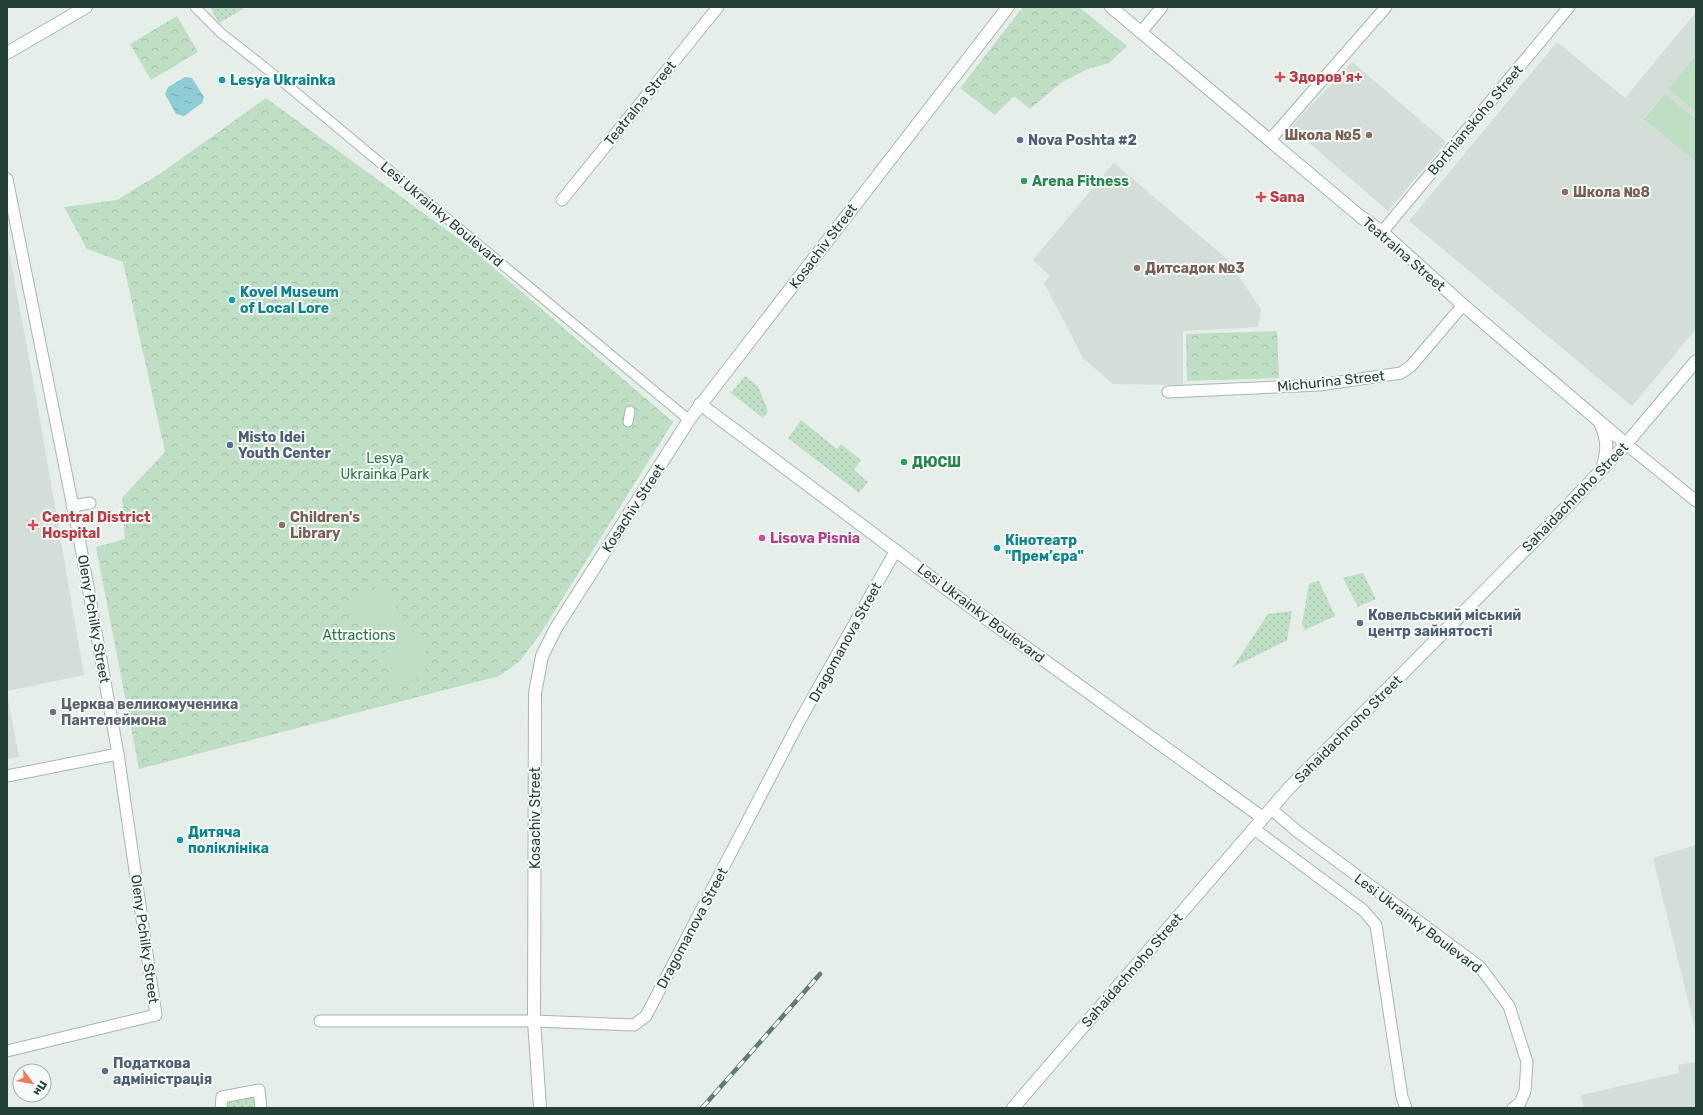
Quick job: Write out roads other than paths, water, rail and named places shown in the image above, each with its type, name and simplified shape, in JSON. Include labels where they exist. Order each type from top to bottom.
[{"type":"street","points":[[7,53],[86,7]]},
{"type":"street","name":"Lesi Ukrainky Boulevard","points":[[195,7],[221,33],[288,86],[690,420]]},
{"type":"street","name":"Teatralna Street","points":[[562,200],[718,7]]},
{"type":"street","name":"Kosachiv Street","points":[[540,1108],[534,1021],[535,693],[542,656],[556,628],[700,404],[1008,7]]},
{"type":"street","name":"Teatralna Street","points":[[1111,7],[1361,217],[1382,232],[1463,305],[1626,444],[1696,501]]},
{"type":"street","points":[[1141,32],[1162,7]]},
{"type":"street","points":[[1270,140],[1386,7]]},
{"type":"street","name":"Bortnianskoho Street","points":[[1382,232],[1569,7]]},
{"type":"street","name":"Oleny Pchilky Street","points":[[7,179],[72,506],[118,754],[156,1015],[7,1051]]},
{"type":"street","name":"Michurina Street","points":[[1168,392],[1320,385],[1401,373],[1411,366],[1463,305]]},
{"type":"street","name":"Sahaidachnoho Street","points":[[1013,1108],[1267,814],[1445,630],[1534,541],[1626,444],[1696,361]]},
{"type":"street","name":"Lesi Ukrainky Boulevard","points":[[700,404],[984,617],[1267,814],[1298,832],[1480,967],[1509,1006],[1527,1062],[1525,1092],[1520,1103],[1513,1108]]},
{"type":"street","points":[[628,422],[630,411]]},
{"type":"street","points":[[1600,421],[1605,435],[1607,451],[1602,469]]},
{"type":"street","points":[[72,506],[90,503]]},
{"type":"street","name":"Dragomanova Street","points":[[320,1021],[534,1021],[634,1025],[646,1016],[799,722],[896,550]]},
{"type":"street","points":[[7,776],[118,754]]},
{"type":"street","name":"Lesi Ukrainky Boulevard","points":[[1254,829],[1363,910],[1376,925],[1402,1097],[1406,1108]]},
{"type":"street","points":[[221,1108],[222,1096],[259,1090],[261,1108]]},
{"type":"water","points":[[185,77],[192,78],[204,97],[202,103],[184,116],[176,114],[165,94],[168,87]]},
{"type":"railway","points":[[702,1108],[820,974]]},
{"type":"place","name":"Здоров'я+","points":[[1280,77]]},
{"type":"place","name":"Lesya Ukrainka","points":[[222,80]]},
{"type":"place","name":"Школа №5","points":[[1369,135]]},
{"type":"place","name":"Nova Poshta #2","points":[[1020,140]]},
{"type":"place","name":"Arena Fitness","points":[[1024,181]]},
{"type":"place","name":"Школа №8","points":[[1565,192]]},
{"type":"place","name":"Sana","points":[[1261,197]]},
{"type":"place","name":"Дитсадок №3","points":[[1137,268]]},
{"type":"place","name":"Kovel Museum of Local Lore","points":[[232,300]]},
{"type":"place","name":"Misto Idei Youth Center","points":[[230,445]]},
{"type":"place","name":"ДЮСШ","points":[[904,462]]},
{"type":"place","name":"Central District Hospital","points":[[33,525]]},
{"type":"place","name":"Children's Library","points":[[282,525]]},
{"type":"place","name":"Lisova Pisnia","points":[[762,538]]},
{"type":"place","name":"Кінотеатр \"Прем’єра\"","points":[[997,548]]},
{"type":"place","name":"Ковельський міський центр зайнятості","points":[[1360,623]]},
{"type":"place","name":"Церква великомученика Пантелеймона","points":[[53,712]]},
{"type":"place","name":"Дитяча поліклініка","points":[[180,840]]},
{"type":"place","name":"Податкова адміністрація","points":[[105,1071]]},
{"type":"park label","name":"Lesya Ukrainka Park","points":[[385,466]]},
{"type":"park label","name":"Attractions","points":[[359,635]]}]
